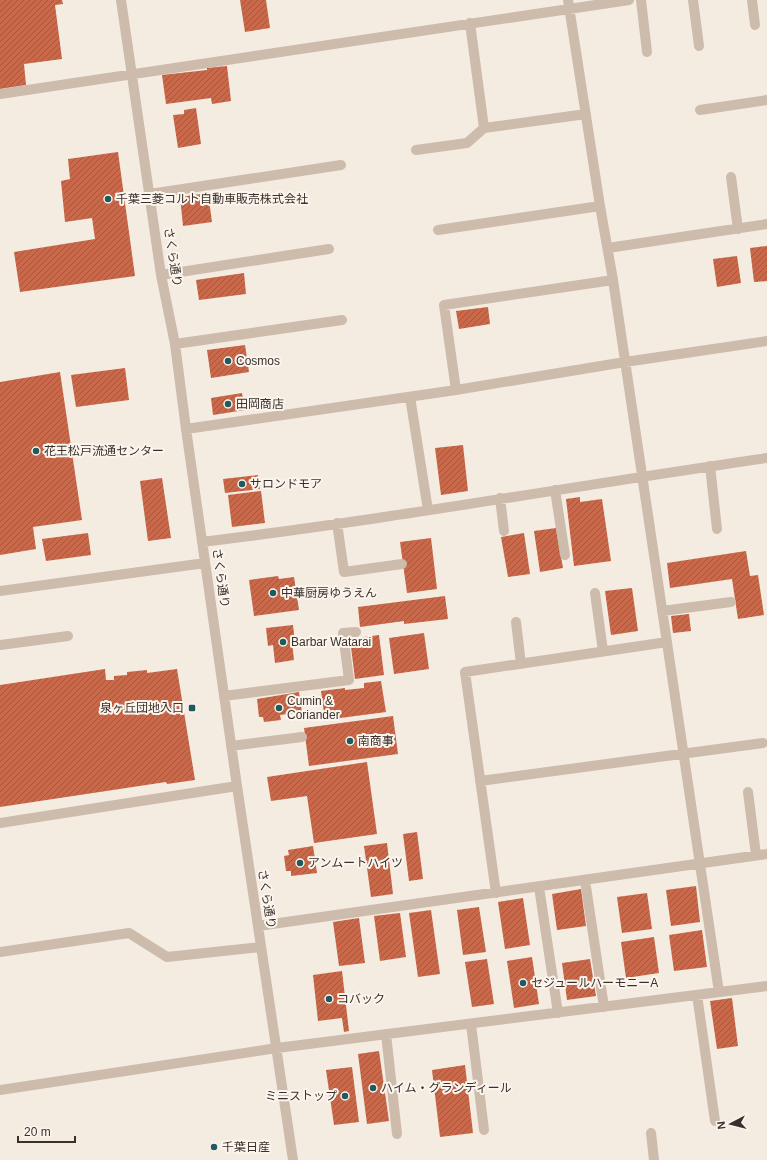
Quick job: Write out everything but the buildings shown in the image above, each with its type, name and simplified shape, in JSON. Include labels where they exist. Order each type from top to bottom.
[{"type":"street","name":"さくら通り","points":[[121,0],[162,274],[176,344],[186,429],[231,746],[293,1160]]},
{"type":"street","points":[[0,94],[470,23],[569,4],[629,0]]},
{"type":"street","points":[[641,0],[647,52]]},
{"type":"street","points":[[693,0],[699,46]]},
{"type":"street","points":[[752,0],[755,25]]},
{"type":"street","points":[[569,4],[613,280],[718,992]]},
{"type":"street","points":[[470,23],[484,128]]},
{"type":"street","points":[[700,110],[767,100]]},
{"type":"street","points":[[416,150],[467,143],[484,128],[586,114]]},
{"type":"street","points":[[150,194],[341,165]]},
{"type":"street","points":[[731,177],[738,229]]},
{"type":"street","points":[[438,230],[600,206]]},
{"type":"street","points":[[608,248],[767,224]]},
{"type":"street","points":[[162,274],[328,249]]},
{"type":"street","points":[[456,390],[444,305],[613,280]]},
{"type":"street","points":[[176,344],[342,320]]},
{"type":"street","points":[[186,429],[410,397],[625,362],[767,341]]},
{"type":"street","points":[[410,397],[428,510]]},
{"type":"street","points":[[202,542],[428,510],[767,458]]},
{"type":"street","points":[[710,466],[717,529]]},
{"type":"street","points":[[555,490],[566,555]]},
{"type":"street","points":[[500,498],[504,531]]},
{"type":"street","points":[[337,523],[344,572],[402,564]]},
{"type":"street","points":[[0,591],[205,563]]},
{"type":"street","points":[[595,593],[603,651]]},
{"type":"street","points":[[662,611],[731,602]]},
{"type":"street","points":[[516,622],[521,664]]},
{"type":"street","points":[[224,696],[349,680],[343,633],[356,632]]},
{"type":"street","points":[[0,645],[68,636]]},
{"type":"street","points":[[496,893],[465,672],[667,642]]},
{"type":"street","points":[[231,746],[302,737]]},
{"type":"street","points":[[480,781],[763,743]]},
{"type":"street","points":[[0,823],[237,786]]},
{"type":"street","points":[[748,792],[756,855]]},
{"type":"street","points":[[258,926],[767,854]]},
{"type":"street","points":[[585,880],[604,1007]]},
{"type":"street","points":[[539,887],[558,1013]]},
{"type":"street","points":[[0,952],[129,934],[167,957],[261,947]]},
{"type":"street","points":[[0,1090],[277,1048],[767,986]]},
{"type":"street","points":[[697,995],[715,1121]]},
{"type":"street","points":[[471,1024],[484,1130]]},
{"type":"street","points":[[386,1034],[397,1134]]},
{"type":"street","points":[[651,1133],[654,1160]]},
{"type":"place","name":"千葉三菱コルト自動車販売株式会社","points":[[108,199]]},
{"type":"place","name":"Cosmos","points":[[228,361]]},
{"type":"place","name":"田岡商店","points":[[228,404]]},
{"type":"place","name":"花王松戸流通センター","points":[[36,451]]},
{"type":"place","name":"サロンドモア","points":[[242,484]]},
{"type":"place","name":"中華厨房ゆうえん","points":[[273,593]]},
{"type":"place","name":"Barbar Watarai","points":[[283,642]]},
{"type":"place","name":"泉ヶ丘団地入口","points":[[192,708]]},
{"type":"place","name":"Cumin & Coriander","points":[[279,708]]},
{"type":"place","name":"南商事","points":[[350,741]]},
{"type":"place","name":"アンムートハイツ","points":[[300,863]]},
{"type":"place","name":"セジュールハーモニーA","points":[[523,983]]},
{"type":"place","name":"コバック","points":[[329,999]]},
{"type":"place","name":"ハイム・グランディール","points":[[373,1088]]},
{"type":"place","name":"ミニストップ","points":[[345,1096]]},
{"type":"place","name":"千葉日産","points":[[214,1147]]}]
